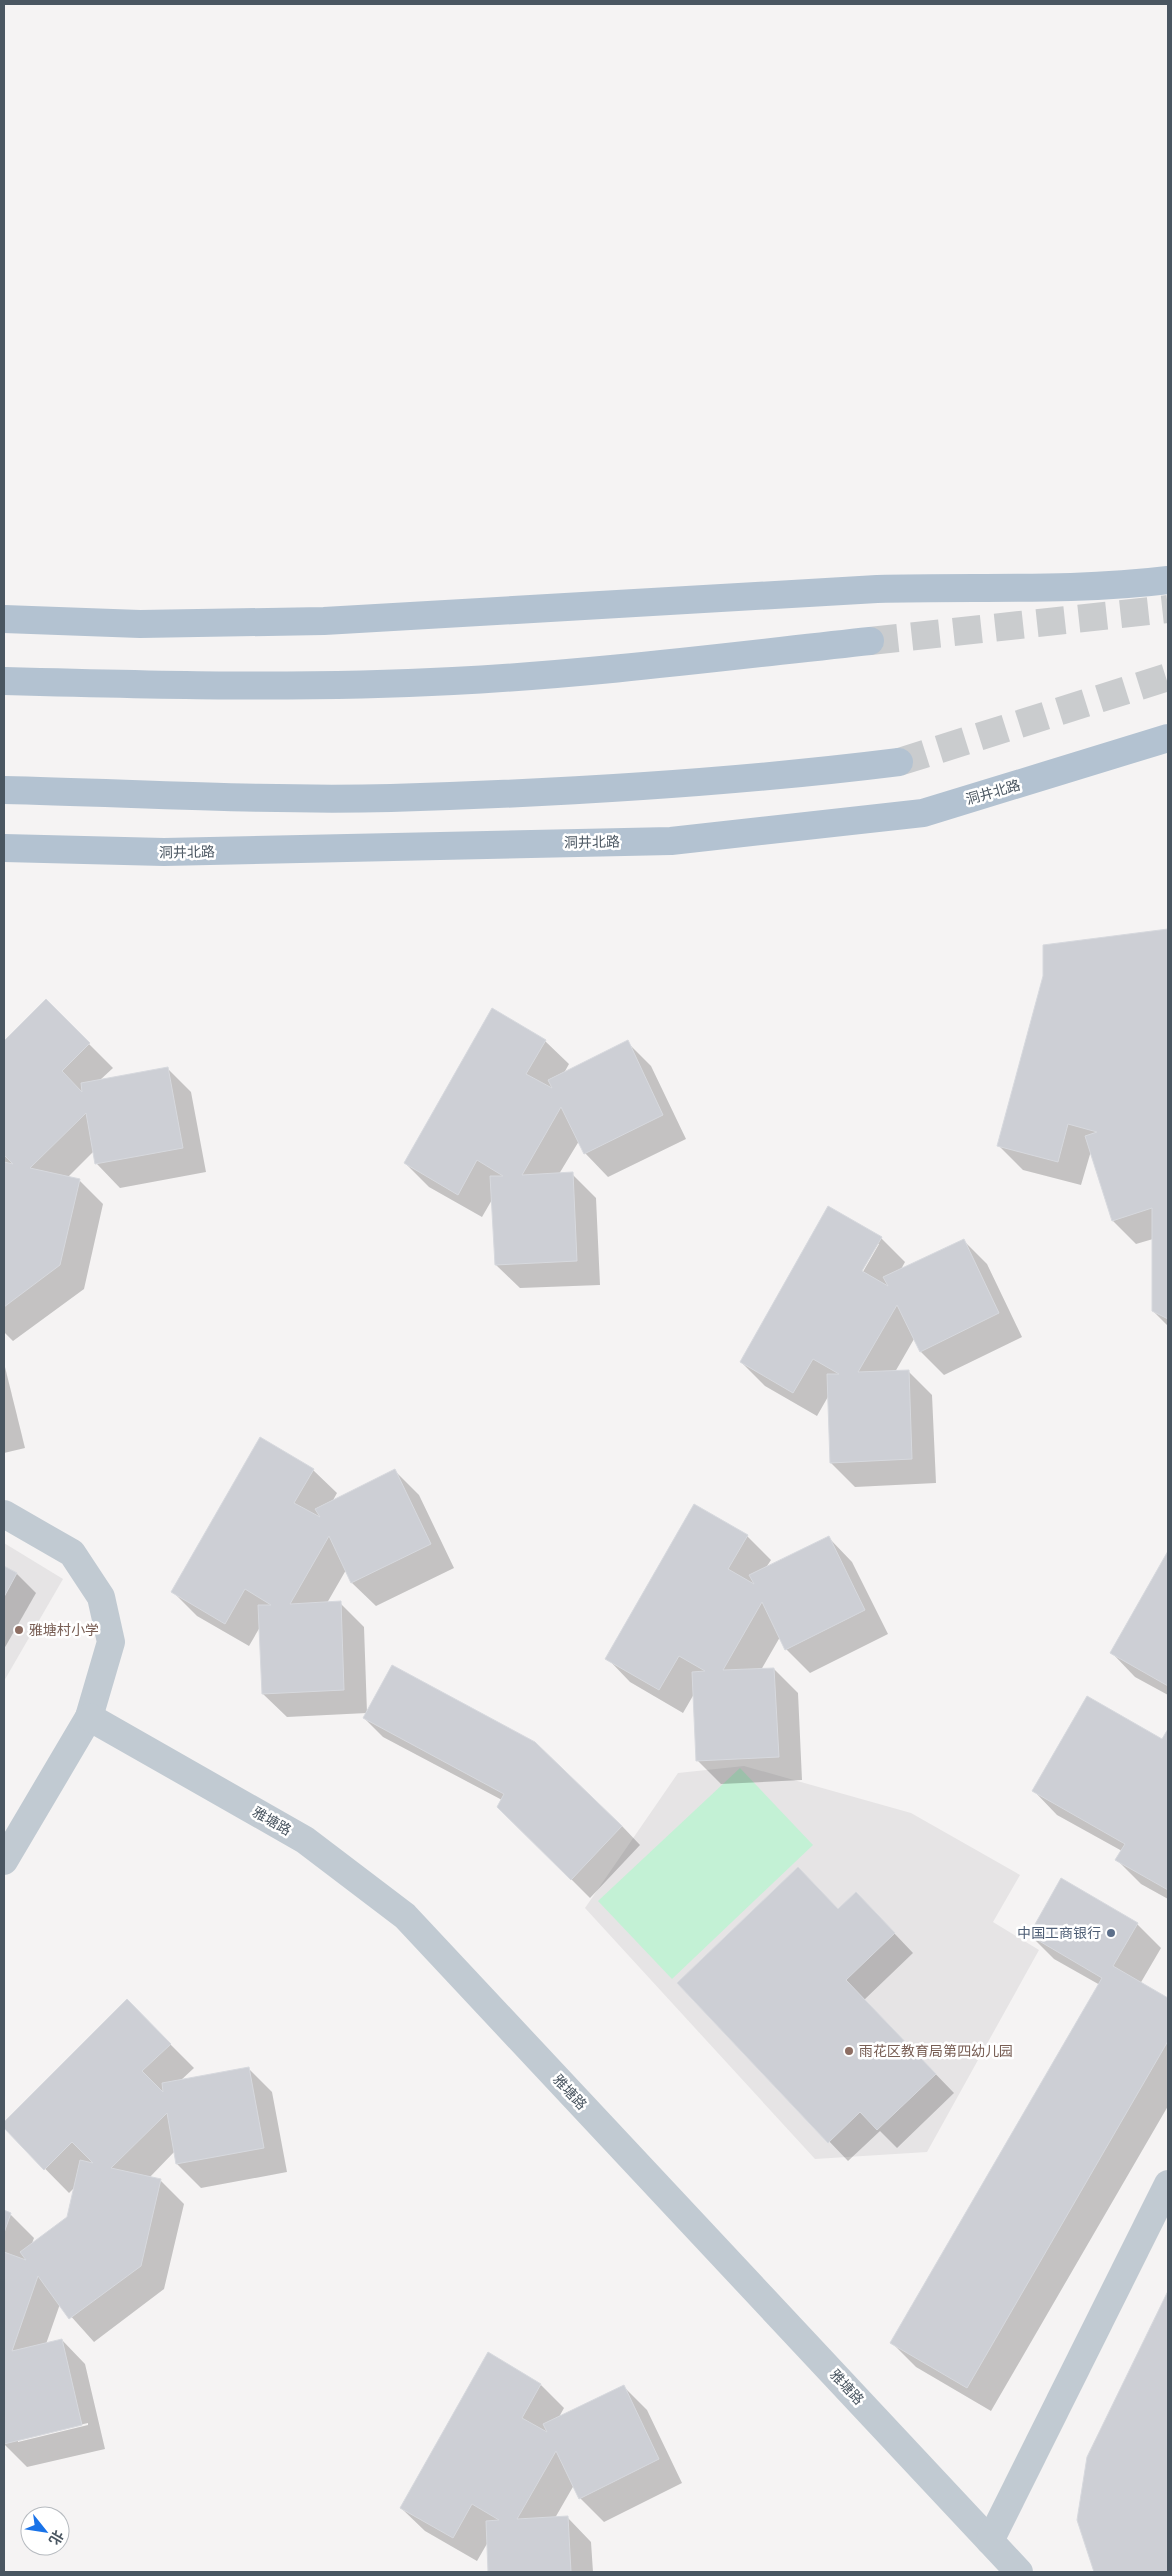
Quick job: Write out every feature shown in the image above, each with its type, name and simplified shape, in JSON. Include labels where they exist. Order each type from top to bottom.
[{"type":"main road","points":[[4,619],[140,624],[324,621],[950,586],[1071,589],[1168,580]]},
{"type":"main road","points":[[4,681],[216,686],[453,681],[626,667],[870,641]]},
{"type":"main road","name":"洞井北路","points":[[4,848],[164,852],[671,840],[923,813],[1168,738]]},
{"type":"main road","points":[[4,790],[390,798],[638,787],[806,774],[899,762]]},
{"type":"street","points":[[4,1514],[72,1554],[101,1597],[111,1642],[89,1717],[4,1861]]},
{"type":"street","name":"雅塘路","points":[[89,1717],[305,1840],[406,1916],[1019,2572]]},
{"type":"street","points":[[990,2541],[1168,2184]]},
{"type":"shaded area","name":"雅塘村小学","points":[[4,1543],[63,1579],[4,1681]]},
{"type":"shaded area","name":"雨花区教育局第四幼儿园","points":[[744,1766],[911,1813],[1020,1875],[993,1922],[1039,1950],[927,2152],[815,2159],[585,1908],[678,1773]]},
{"type":"green space","points":[[740,1768],[813,1845],[672,1979],[598,1901]]},
{"type":"building","points":[[1168,929],[1168,1319],[1152,1311],[1152,1208],[1112,1221],[1085,1136],[1097,1132],[1068,1124],[1058,1162],[997,1146],[1043,976],[1043,945]]},
{"type":"building","points":[[46,999],[90,1043],[62,1071],[82,1092],[81,1083],[168,1067],[183,1148],[95,1164],[86,1113],[30,1168],[80,1179],[60,1265],[4,1307],[4,1162],[13,1164],[4,1155],[4,1041]]},
{"type":"building","points":[[492,1008],[546,1040],[526,1074],[552,1088],[548,1080],[628,1040],[663,1115],[584,1154],[561,1107],[522,1175],[573,1172],[577,1261],[495,1265],[490,1176],[503,1176],[477,1160],[458,1195],[404,1163]]},
{"type":"building","points":[[828,1206],[882,1237],[862,1271],[888,1286],[883,1277],[964,1239],[999,1313],[920,1352],[897,1305],[858,1372],[909,1370],[912,1459],[830,1463],[827,1374],[839,1374],[813,1359],[793,1393],[740,1362]]},
{"type":"building","points":[[260,1437],[314,1469],[294,1503],[320,1517],[315,1509],[395,1469],[431,1544],[351,1583],[329,1536],[290,1604],[341,1601],[344,1690],[262,1694],[258,1605],[271,1605],[245,1589],[225,1624],[171,1592]]},
{"type":"building","points":[[694,1504],[748,1535],[728,1569],[754,1584],[749,1575],[829,1536],[865,1610],[785,1650],[762,1602],[723,1670],[774,1668],[779,1757],[696,1761],[692,1672],[705,1671],[679,1656],[659,1690],[605,1659]]},
{"type":"building","points":[[1168,1551],[1168,1686],[1110,1653]]},
{"type":"building","points":[[4,1566],[17,1573],[4,1597]]},
{"type":"building","points":[[392,1665],[535,1742],[622,1826],[571,1880],[497,1807],[504,1794],[363,1718]]},
{"type":"building","points":[[1087,1696],[1162,1739],[1168,1729],[1168,1890],[1115,1860],[1125,1844],[1032,1791]]},
{"type":"building","points":[[798,1867],[838,1909],[856,1892],[895,1933],[846,1980],[936,2074],[877,2130],[860,2112],[828,2143],[677,1983]]},
{"type":"building","points":[[1061,1878],[1138,1923],[1113,1966],[1168,1998],[1168,2041],[967,2388],[890,2343],[1102,1978],[1029,1935]]},
{"type":"building","points":[[127,1999],[171,2044],[142,2071],[163,2092],[162,2083],[249,2067],[264,2148],[176,2164],[167,2113],[111,2168],[161,2179],[141,2266],[69,2319],[38,2276],[12,2351],[62,2339],[82,2425],[4,2444],[4,2252],[26,2260],[20,2252],[67,2217],[80,2160],[93,2163],[72,2142],[44,2170],[4,2128],[4,2122]]},
{"type":"building","points":[[4,2210],[11,2213],[4,2233]]},
{"type":"building","points":[[1168,2291],[1168,2572],[1094,2572],[1077,2520],[1087,2457]]},
{"type":"building","points":[[488,2352],[541,2384],[522,2418],[547,2432],[543,2424],[624,2385],[659,2459],[579,2499],[556,2451],[517,2519],[568,2516],[571,2572],[488,2572],[486,2521],[499,2520],[472,2504],[453,2538],[400,2508]]},
{"type":"tunnel","points":[[870,641],[1168,609]]},
{"type":"tunnel","points":[[899,762],[1168,677]]},
{"type":"place","name":"雅塘村小学","points":[[19,1630]]},
{"type":"place","name":"中国工商银行","points":[[1111,1933]]},
{"type":"place","name":"雨花区教育局第四幼儿园","points":[[849,2051]]}]
